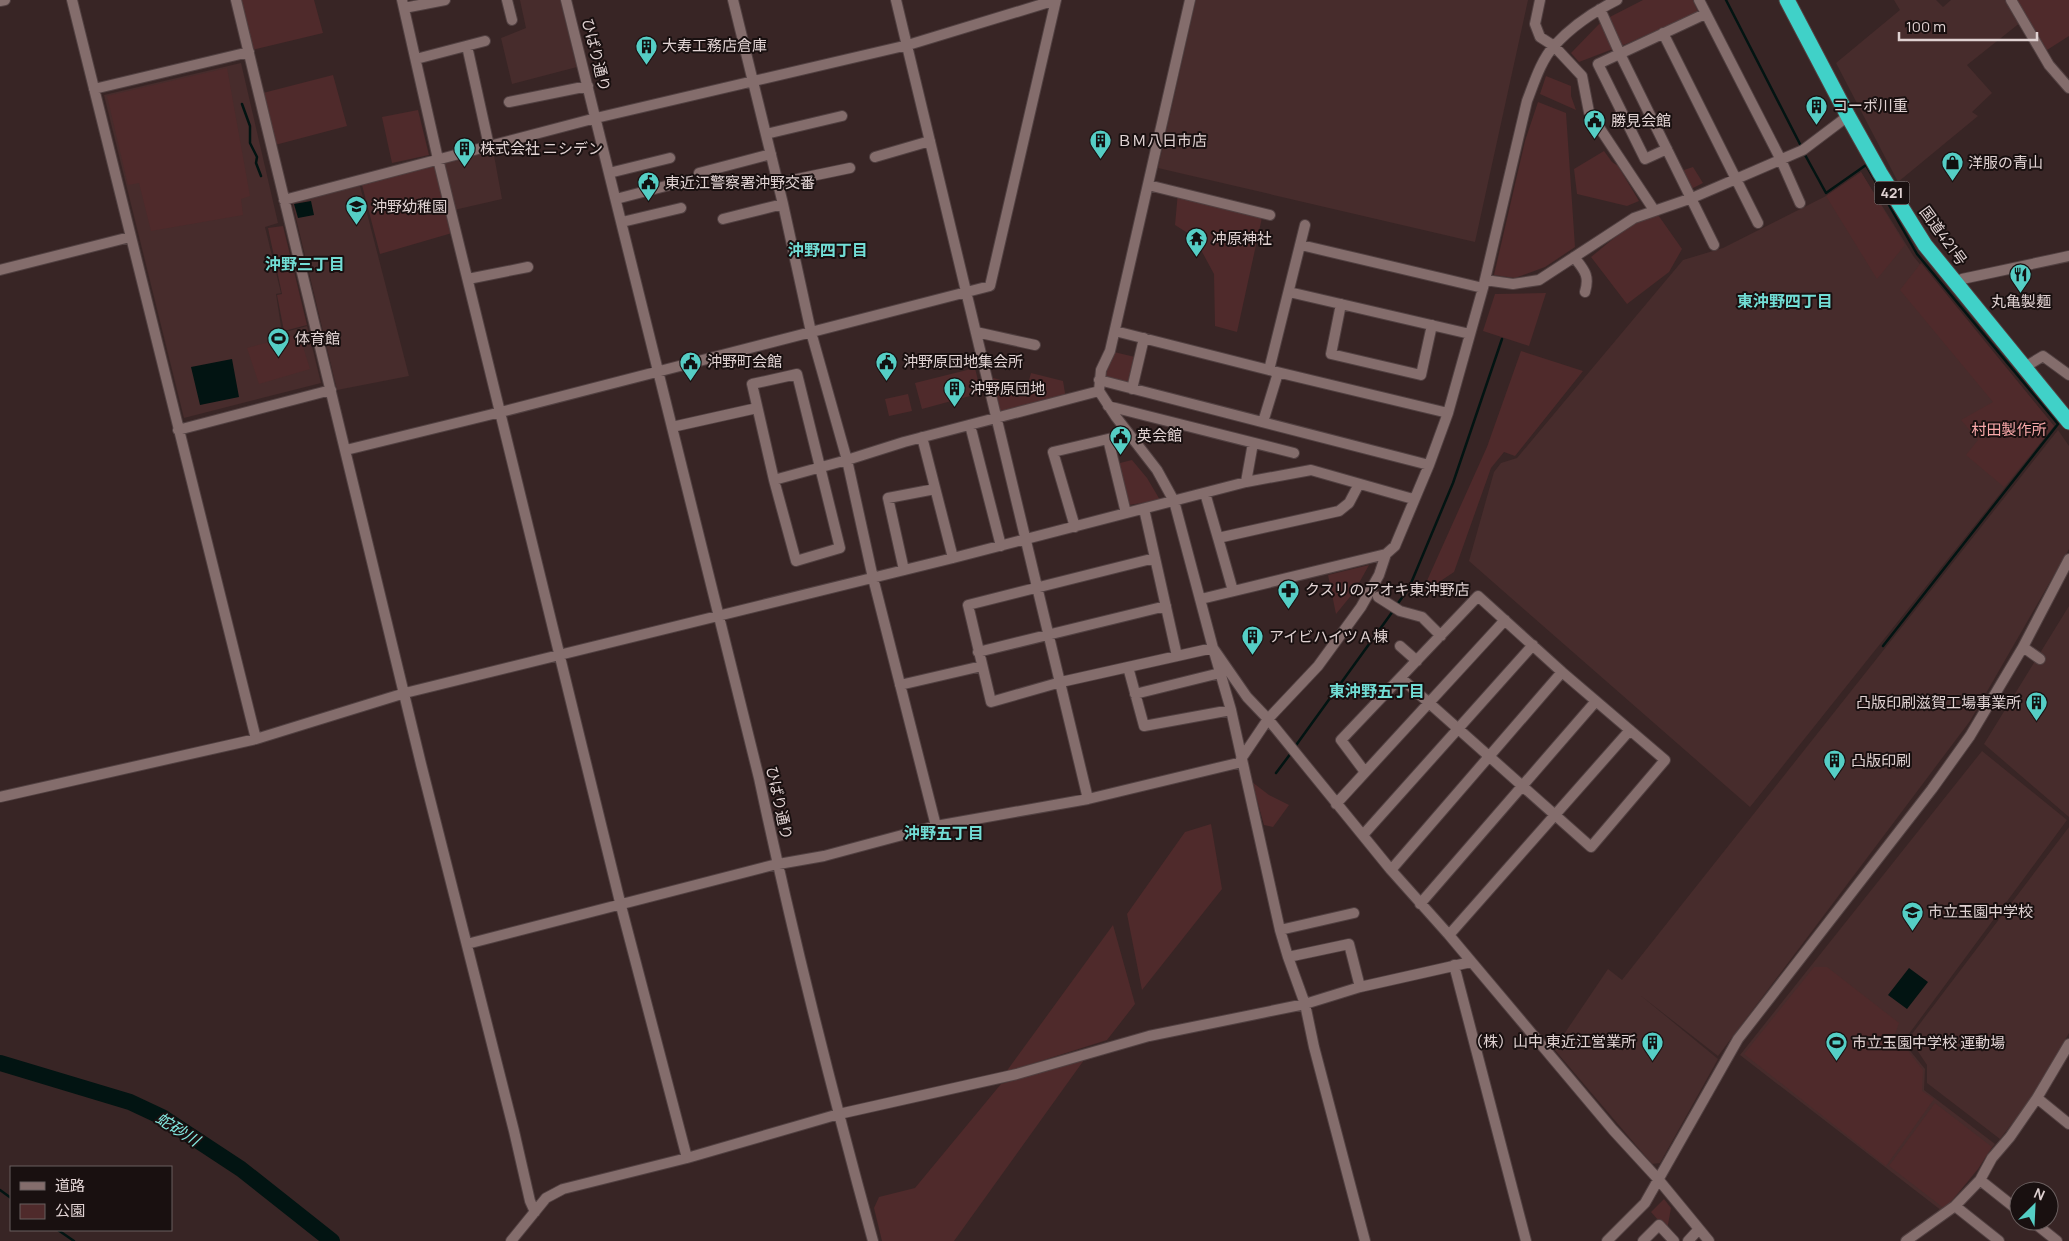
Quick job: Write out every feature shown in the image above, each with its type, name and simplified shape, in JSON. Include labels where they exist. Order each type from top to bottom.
[{"type":"highway","name":"国道421号","points":[[1787,0],[1848,116],[1925,245],[2069,422]]},
{"type":"street","points":[[0,1],[5,0]]},
{"type":"street","points":[[72,0],[256,739]]},
{"type":"street","points":[[236,0],[421,764],[530,1201],[535,1212]]},
{"type":"street","points":[[445,0],[403,4],[438,159],[561,655],[620,906],[687,1158]]},
{"type":"street","points":[[507,0],[512,20]]},
{"type":"street","name":"ひばり通り","points":[[566,0],[759,778],[777,864],[838,1114],[873,1241]]},
{"type":"street","points":[[733,0],[783,204],[811,332],[847,460],[873,578],[936,826]]},
{"type":"street","points":[[896,0],[1088,799]]},
{"type":"street","points":[[284,200],[596,118],[908,45],[1056,0],[990,286],[659,372],[346,450]]},
{"type":"street","points":[[1190,0],[1115,330],[1110,351],[1101,370],[1099,386],[1108,406],[1156,470],[1174,501],[1231,710],[1280,930],[1305,1004],[1314,1047],[1365,1241]]},
{"type":"street","points":[[1540,0],[1535,24],[1540,37],[1554,46],[1582,76],[1589,112],[1654,210]]},
{"type":"street","points":[[1201,599],[1386,554],[1395,546],[1448,413],[1484,284],[1527,101],[1539,72],[1554,46],[1600,9],[1617,0]]},
{"type":"street","points":[[1699,0],[1781,160],[1800,203]]},
{"type":"street","points":[[2011,0],[2049,65],[2069,88]]},
{"type":"street","points":[[1600,9],[1620,54],[1714,245]]},
{"type":"street","points":[[1667,149],[1645,159],[1598,64],[1706,14]]},
{"type":"street","points":[[1664,33],[1758,223]]},
{"type":"street","points":[[416,59],[486,41]]},
{"type":"street","points":[[467,46],[489,146]]},
{"type":"street","points":[[94,89],[249,52]]},
{"type":"street","points":[[509,102],[588,86]]},
{"type":"street","points":[[766,134],[842,116]]},
{"type":"street","points":[[1301,245],[1484,284],[1513,284],[1539,280],[1634,218],[1692,198],[1803,150],[1848,116]]},
{"type":"street","points":[[875,157],[930,141]]},
{"type":"street","points":[[699,173],[771,154]]},
{"type":"street","points":[[609,173],[670,158]]},
{"type":"street","points":[[778,183],[850,168]]},
{"type":"street","points":[[616,199],[685,181]]},
{"type":"street","points":[[1148,185],[1270,215]]},
{"type":"street","points":[[723,219],[783,204]]},
{"type":"street","points":[[622,222],[680,208]]},
{"type":"street","points":[[1263,422],[1289,292],[1305,225]]},
{"type":"street","points":[[0,270],[130,237]]},
{"type":"street","points":[[1574,256],[1584,270],[1588,280],[1585,292]]},
{"type":"street","points":[[1959,286],[1962,279],[2069,256]]},
{"type":"street","points":[[468,279],[528,267]]},
{"type":"street","points":[[1289,292],[1470,334]]},
{"type":"street","points":[[1341,304],[1331,354],[1421,375],[1432,325]]},
{"type":"street","points":[[1115,330],[1274,372],[1448,413]]},
{"type":"street","points":[[976,332],[1035,345]]},
{"type":"street","points":[[1132,389],[1144,338]]},
{"type":"street","points":[[2025,367],[2043,356],[2069,374]]},
{"type":"street","points":[[798,374],[840,548],[796,561],[774,480],[758,408],[752,384],[798,374]]},
{"type":"street","points":[[774,480],[970,425],[1099,386],[1132,389],[1429,464]]},
{"type":"street","points":[[178,430],[331,390]]},
{"type":"street","points":[[1108,406],[1294,453]]},
{"type":"street","points":[[672,427],[758,408]]},
{"type":"street","points":[[970,425],[1001,546]]},
{"type":"street","points":[[1075,526],[1053,452],[1129,434]]},
{"type":"street","points":[[922,437],[953,558]]},
{"type":"street","points":[[1108,439],[1126,513]]},
{"type":"street","points":[[1246,482],[1253,443]]},
{"type":"street","points":[[0,797],[256,739],[405,692],[873,578],[1246,482],[1311,470],[1413,499]]},
{"type":"street","points":[[1218,538],[1339,510],[1349,503],[1359,484]]},
{"type":"street","points":[[904,570],[888,498],[935,489]]},
{"type":"street","points":[[1205,493],[1233,591]]},
{"type":"street","points":[[1144,509],[1177,656]]},
{"type":"street","points":[[467,944],[777,864],[824,856],[936,826],[1088,799],[1241,760],[1268,720],[1318,666],[1361,607],[1379,575],[1386,554]]},
{"type":"street","points":[[1155,558],[968,605],[991,702],[1061,682],[1213,648]]},
{"type":"street","points":[[1607,1241],[1645,1203],[1738,1039],[1932,789],[1970,736],[2022,647],[2069,559]]},
{"type":"street","points":[[1365,772],[1341,740],[1478,596],[1562,672],[1665,760],[1592,846],[1401,678]]},
{"type":"street","points":[[1378,597],[1400,611],[1422,617],[1441,636]]},
{"type":"street","points":[[978,652],[1166,606]]},
{"type":"street","points":[[1336,804],[1505,620]]},
{"type":"street","points":[[1400,646],[1417,661]]},
{"type":"street","points":[[1362,835],[1533,646]]},
{"type":"street","points":[[2022,647],[2040,659]]},
{"type":"street","points":[[1213,648],[1247,697],[1391,870],[1449,935],[1709,1241]]},
{"type":"street","points":[[900,685],[982,666]]},
{"type":"street","points":[[1128,667],[1144,726],[1231,710]]},
{"type":"street","points":[[1391,870],[1562,672]]},
{"type":"street","points":[[1135,694],[1220,673]]},
{"type":"street","points":[[1420,904],[1596,701]]},
{"type":"street","points":[[1449,935],[1630,730]]},
{"type":"street","points":[[1280,930],[1354,913]]},
{"type":"street","points":[[1288,957],[1349,944],[1360,987]]},
{"type":"street","points":[[511,1241],[546,1198],[563,1189],[687,1158],[838,1114],[1017,1074],[1149,1036],[1305,1004],[1360,987],[1471,962]]},
{"type":"street","points":[[1454,965],[1526,1241]]},
{"type":"street","points":[[1906,1241],[1955,1206],[1980,1180],[1992,1158],[2010,1137],[2037,1098],[2069,1044]]},
{"type":"street","points":[[2037,1098],[2069,1124]]},
{"type":"street","points":[[1980,1180],[2009,1203]]},
{"type":"street","points":[[1955,1206],[1999,1241]]},
{"type":"street","points":[[1643,1241],[1659,1225],[1674,1241]]},
{"type":"street","points":[[1688,1241],[1699,1229]]},
{"type":"street","points":[[2043,1231],[2053,1240]]},
{"type":"shaded area","points":[[520,0],[560,0],[577,67],[512,84],[501,38],[526,28]]},
{"type":"shaded area","points":[[1196,0],[1528,0],[1475,242],[1158,168]]},
{"type":"shaded area","points":[[1894,0],[1936,0],[1943,7],[1951,0],[2008,0],[2021,22],[1967,65],[1992,93],[1972,112],[1978,116],[1898,182],[1836,63],[1900,10]]},
{"type":"shaded area","points":[[241,63],[278,223],[265,227],[281,293],[276,294],[282,333],[307,326],[321,383],[184,418],[104,95]]},
{"type":"shaded area","points":[[493,150],[502,199],[454,210],[443,163]]},
{"type":"shaded area","points":[[1861,172],[1914,257],[2054,426],[1750,807],[1469,561],[1494,472],[1501,463],[1517,458],[1683,260],[1723,248],[1826,196]]},
{"type":"shaded area","points":[[360,186],[409,376],[337,390],[292,201]]},
{"type":"shaded area","points":[[311,201],[314,215],[298,218],[294,204]]},
{"type":"shaded area","points":[[232,359],[239,397],[200,405],[191,367]]},
{"type":"shaded area","points":[[2058,430],[2069,446],[2069,549],[1970,721],[1718,1056],[1640,995],[1718,1059],[1660,1163],[1652,1164],[1554,1049],[1608,969],[1622,980]]},
{"type":"shaded area","points":[[2069,606],[2069,817],[1984,744]]},
{"type":"shaded area","name":"市立玉園中学校","points":[[1982,751],[2067,820],[1903,1042],[1925,1069],[1924,1090],[1995,1144],[1942,1211],[1740,1055]]},
{"type":"shaded area","points":[[2069,827],[2069,1033],[2034,1095],[2000,1139],[1927,1083],[1927,1065],[1909,1038]]},
{"type":"shaded area","points":[[1909,968],[1928,982],[1907,1009],[1888,995]]},
{"type":"green space","points":[[239,0],[314,0],[323,33],[252,50]]},
{"type":"green space","points":[[1643,0],[1693,0],[1698,12],[1626,44],[1579,62],[1571,53],[1602,21]]},
{"type":"green space","points":[[2015,0],[2069,0],[2069,36],[2047,50]]},
{"type":"green space","points":[[227,68],[250,196],[241,199],[243,215],[151,231],[139,183],[128,185],[107,96]]},
{"type":"green space","points":[[333,75],[347,126],[275,145],[263,93]]},
{"type":"green space","points":[[1546,76],[1571,86],[1571,96],[1576,110],[1540,94]]},
{"type":"green space","points":[[1538,102],[1566,113],[1575,247],[1545,267],[1515,278],[1494,275],[1525,141]]},
{"type":"green space","points":[[418,110],[429,155],[392,163],[382,117]]},
{"type":"green space","points":[[1604,151],[1612,162],[1618,166],[1639,201],[1627,206],[1577,194],[1574,169]]},
{"type":"green space","points":[[436,165],[452,233],[380,254],[362,185]]},
{"type":"green space","points":[[1693,167],[1703,183],[1691,189],[1681,171]]},
{"type":"green space","points":[[1861,172],[1905,245],[1877,279],[1826,196]]},
{"type":"green space","points":[[1178,192],[1263,213],[1237,332],[1215,326],[1214,274],[1194,237],[1175,225]]},
{"type":"green space","points":[[1656,212],[1682,249],[1669,272],[1627,304],[1591,257],[1636,220]]},
{"type":"green space","points":[[283,226],[307,325],[284,331],[277,295],[282,294],[268,228]]},
{"type":"green space","name":"村田製作所","points":[[1921,263],[2054,426],[2004,487],[1966,455],[1978,440],[1961,420],[1993,402],[1900,290]]},
{"type":"green space","points":[[1546,293],[1529,346],[1483,331],[1495,294]]},
{"type":"green space","name":"体育館","points":[[299,334],[310,369],[259,384],[247,348]]},
{"type":"green space","points":[[1110,351],[1139,358],[1132,389],[1099,380]]},
{"type":"green space","points":[[1521,351],[1583,371],[1515,456],[1504,452],[1491,468],[1454,572],[1421,594],[1487,447]]},
{"type":"green space","points":[[975,368],[981,393],[922,409],[915,383]]},
{"type":"green space","points":[[1031,373],[1063,381],[1066,399],[997,417],[987,376],[1027,388]]},
{"type":"green space","points":[[908,394],[912,411],[889,416],[885,399]]},
{"type":"green space","points":[[1132,460],[1147,478],[1160,500],[1129,505],[1116,464]]},
{"type":"green space","points":[[1369,565],[1354,592],[1336,614],[1328,575]]},
{"type":"green space","points":[[1252,782],[1269,795],[1289,805],[1273,827],[1264,825]]},
{"type":"green space","points":[[1211,824],[1222,889],[1142,990],[1127,914],[1185,832]]},
{"type":"green space","points":[[1113,925],[1135,1004],[1107,1040],[1006,1072]]},
{"type":"green space","name":"市立玉園中学校 運動場","points":[[1814,967],[1827,967],[1899,1023],[1895,1034],[1923,1070],[1922,1091],[1934,1099],[1886,1166],[1744,1054]]},
{"type":"green space","points":[[1084,1060],[954,1241],[882,1241],[874,1208],[879,1197],[915,1188],[1001,1084]]},
{"type":"green space","points":[[1935,1103],[1992,1147],[1978,1169],[1945,1209],[1889,1166]]},
{"type":"green space","points":[[1664,1199],[1671,1208],[1667,1230],[1651,1212]]},
{"type":"waterway","points":[[1726,0],[1802,148]]},
{"type":"waterway","points":[[242,104],[250,126],[250,143],[257,157],[256,163],[261,176]]},
{"type":"waterway","points":[[1804,153],[1826,193],[1866,165],[1917,254],[2058,424],[1883,646]]},
{"type":"waterway","points":[[1396,606],[1409,588],[1453,483],[1502,339]]},
{"type":"waterway","points":[[1294,748],[1393,611]]},
{"type":"waterway","points":[[1276,773],[1291,753]]},
{"type":"waterway","name":"蛇砂川","points":[[0,1063],[130,1102],[162,1117],[241,1169],[332,1241]]},
{"type":"waterway","points":[[0,1190],[10,1197]]},
{"type":"waterway","points":[[59,1231],[74,1241]]},
{"type":"place","name":"大寿工務店倉庫","points":[[646,65]]},
{"type":"place","name":"コーポ川重","points":[[1817,125]]},
{"type":"place","name":"勝見会館","points":[[1595,140]]},
{"type":"place","name":"ＢＭ八日市店","points":[[1101,160]]},
{"type":"place","name":"株式会社 ニシデン","points":[[464,168]]},
{"type":"place","name":"洋服の青山","points":[[1952,182]]},
{"type":"place","name":"東近江警察署沖野交番","points":[[649,202]]},
{"type":"place","name":"沖野幼稚園","points":[[356,226]]},
{"type":"place","name":"冲原神社","points":[[1196,258]]},
{"type":"place","name":"丸亀製麺","points":[[2021,293]]},
{"type":"place","name":"体育館","points":[[279,358]]},
{"type":"place","name":"沖野町会館","points":[[691,381]]},
{"type":"place","name":"沖野原団地集会所","points":[[887,381]]},
{"type":"place","name":"沖野原団地","points":[[954,408]]},
{"type":"place","name":"英会館","points":[[1121,455]]},
{"type":"place","name":"クスリのアオキ東沖野店","points":[[1289,609]]},
{"type":"place","name":"アイビハイツＡ棟","points":[[1253,656]]},
{"type":"place","name":"凸版印刷滋賀工場事業所","points":[[2037,722]]},
{"type":"place","name":"凸版印刷","points":[[1835,780]]},
{"type":"place","name":"市立玉園中学校","points":[[1912,931]]},
{"type":"place","name":"（株）山中 東近江営業所","points":[[1652,1061]]},
{"type":"place","name":"市立玉園中学校 運動場","points":[[1836,1062]]},
{"type":"district","name":"沖野四丁目","points":[[828,250]]},
{"type":"district","name":"沖野三丁目","points":[[305,264]]},
{"type":"district","name":"東沖野四丁目","points":[[1785,301]]},
{"type":"district","name":"東沖野五丁目","points":[[1377,691]]},
{"type":"district","name":"沖野五丁目","points":[[944,833]]}]
